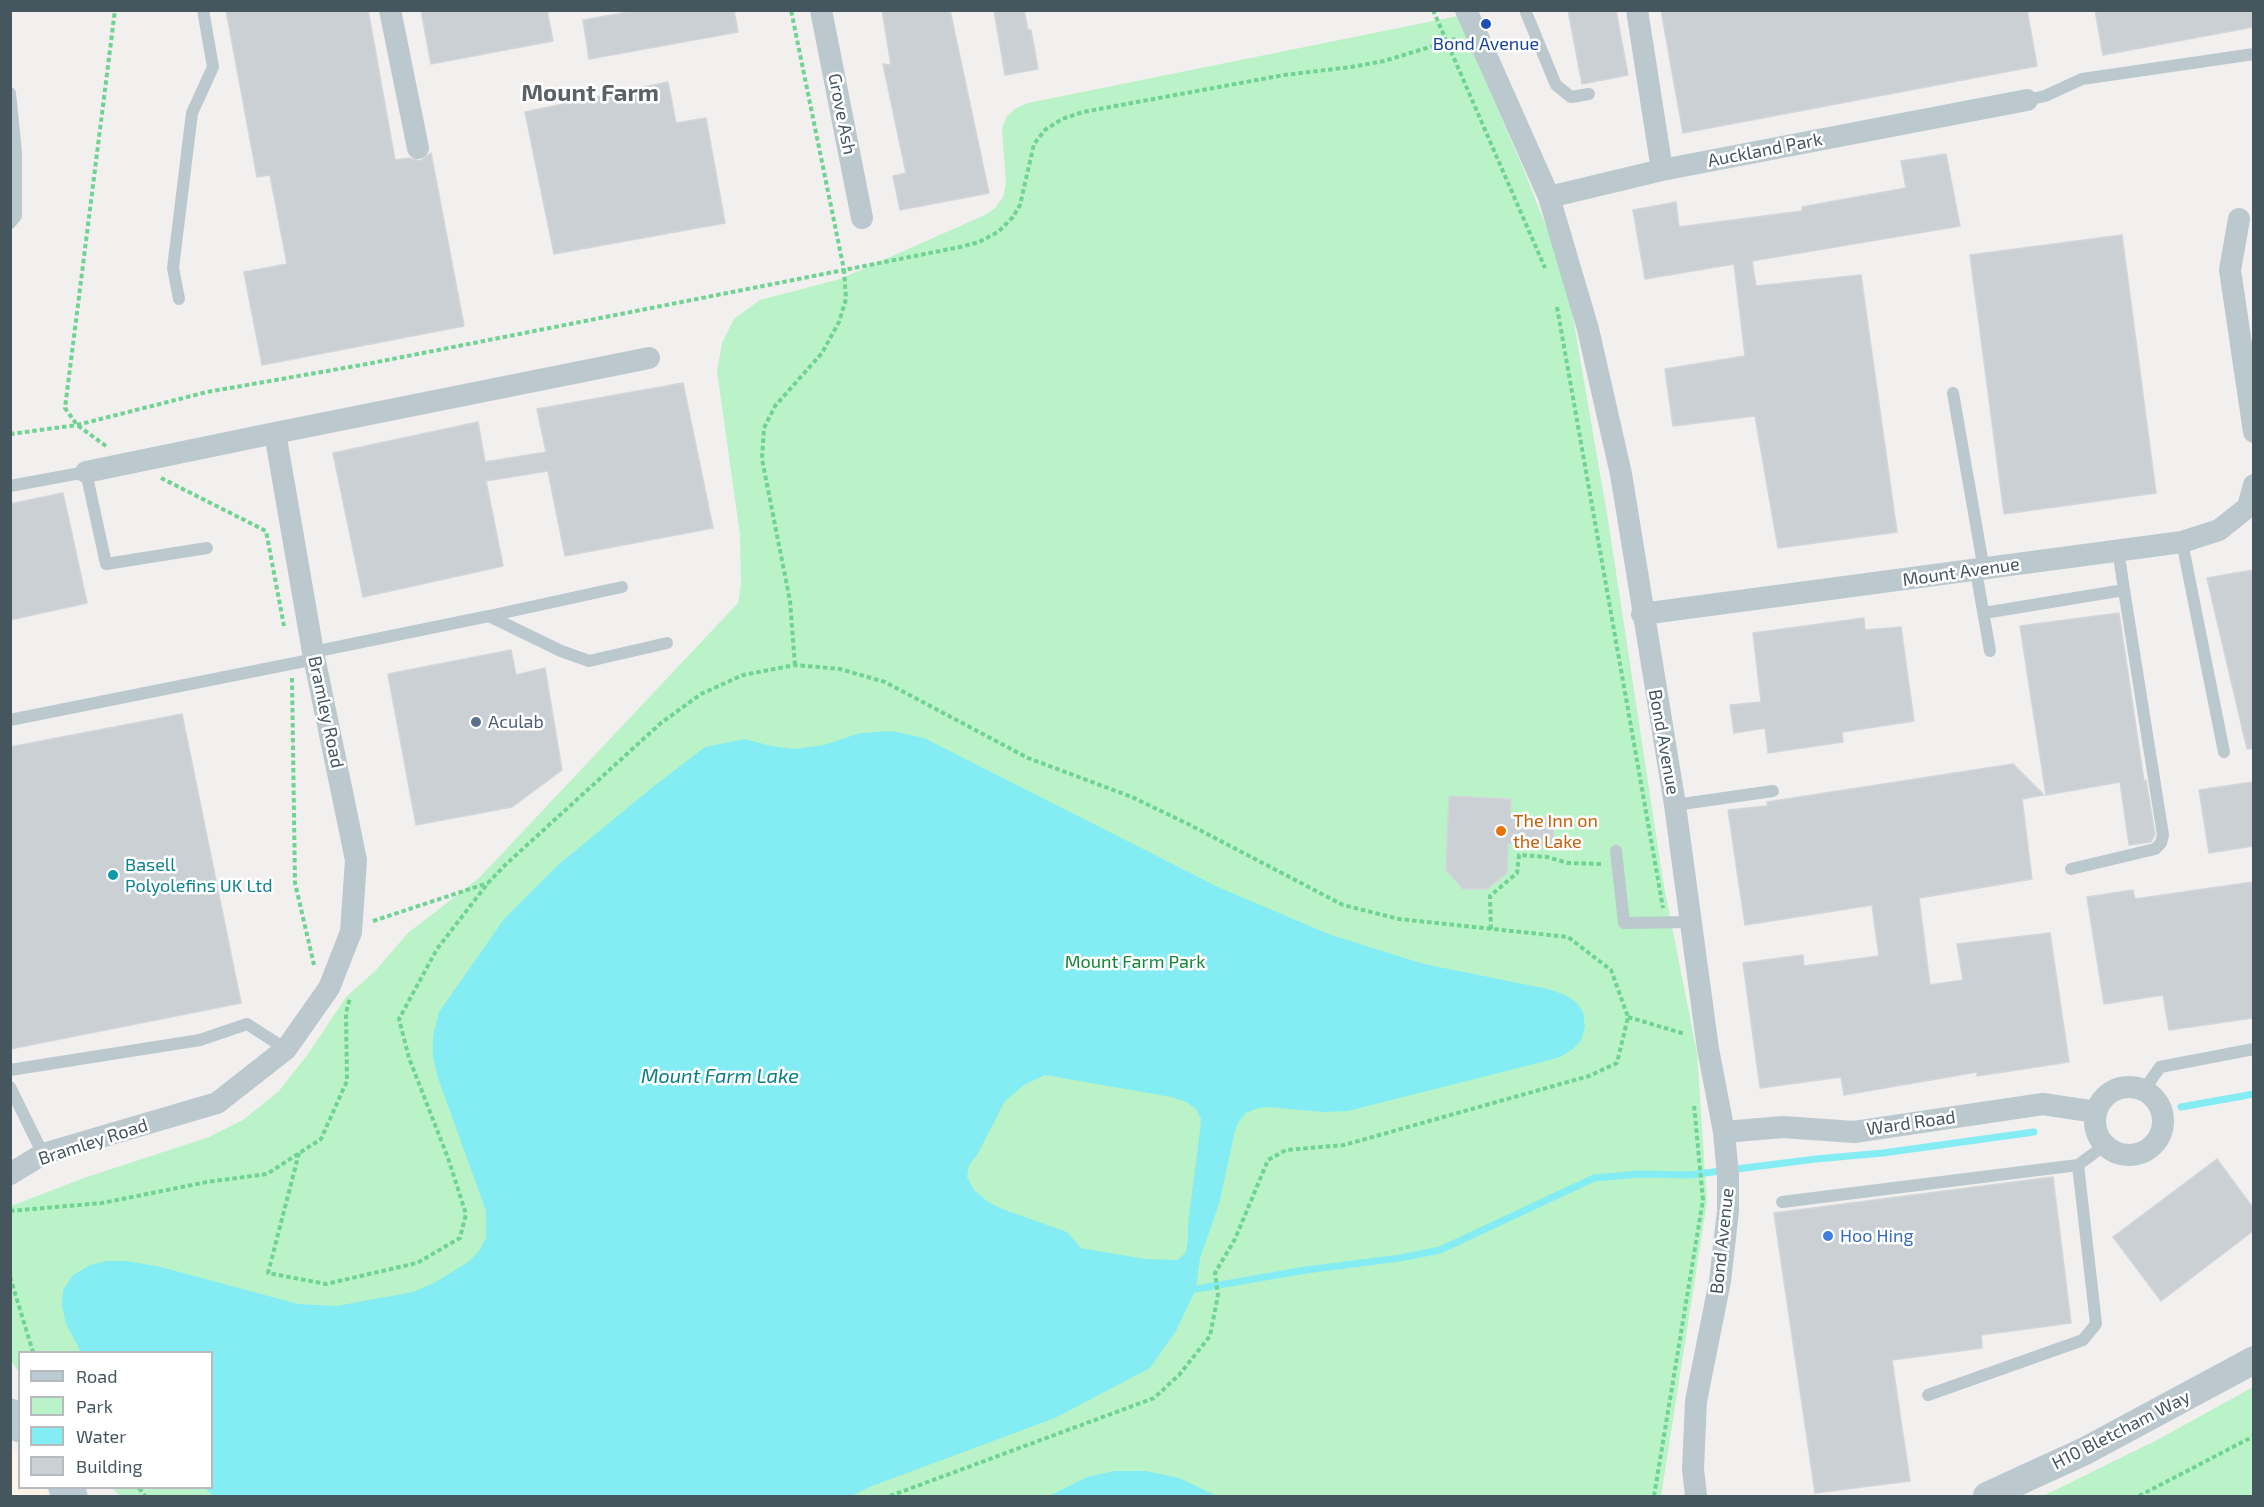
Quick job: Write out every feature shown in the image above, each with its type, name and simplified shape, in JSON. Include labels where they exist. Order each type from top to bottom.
[{"type":"street","points":[[390,10],[418,148]]},
{"type":"street","name":"Grove Ash","points":[[821,10],[862,218]]},
{"type":"street","name":"Bond Avenue","points":[[1466,10],[1549,197],[1588,329],[1621,474],[1642,614],[1675,805],[1708,1049],[1724,1132],[1728,1170],[1728,1211],[1720,1281],[1696,1401],[1693,1469],[1695,1497]]},
{"type":"street","points":[[1637,10],[1662,170]]},
{"type":"street","name":"Auckland Park","points":[[1549,197],[1662,170],[2027,100]]},
{"type":"street","points":[[2239,219],[2230,270],[2253,432]]},
{"type":"street","points":[[86,472],[649,358]]},
{"type":"street","name":"Bramley Road","points":[[10,1174],[43,1154],[217,1103],[286,1049],[329,988],[351,932],[356,860],[314,656],[275,433]]},
{"type":"street","name":"Mount Avenue","points":[[1642,614],[2182,542],[2219,530],[2251,511],[2253,485]]},
{"type":"street","points":[[2134,1087],[2154,1097],[2163,1118],[2162,1130],[2157,1141],[2149,1149],[2138,1154],[2126,1155],[2115,1152],[2098,1136],[2095,1124],[2096,1112],[2100,1103],[2115,1090],[2134,1087]]},
{"type":"street","name":"Ward Road","points":[[1724,1132],[1783,1127],[1854,1132],[2043,1104],[2096,1112]]},
{"type":"street","name":"H10 Bletcham Way","points":[[1987,1497],[2085,1451],[2253,1360]]},
{"type":"lane","points":[[179,299],[173,268],[192,113],[213,68],[203,10]]},
{"type":"lane","points":[[1525,10],[1556,85],[1571,97],[1589,94]]},
{"type":"lane","points":[[2027,100],[2045,96],[2082,79],[2253,54]]},
{"type":"lane","points":[[10,93],[16,152],[16,216],[10,223]]},
{"type":"lane","points":[[1953,393],[1990,651]]},
{"type":"lane","points":[[10,486],[86,472],[106,564],[207,548]]},
{"type":"lane","points":[[2182,542],[2224,752]]},
{"type":"lane","points":[[2071,869],[2155,849],[2161,843],[2163,835],[2118,549]]},
{"type":"lane","points":[[10,720],[291,664],[314,656],[622,586]]},
{"type":"lane","points":[[1984,613],[2124,590]]},
{"type":"lane","points":[[489,616],[561,651],[589,661],[667,644]]},
{"type":"lane","points":[[1675,805],[1773,791]]},
{"type":"lane","points":[[1616,850],[1624,923],[1690,922]]},
{"type":"lane","points":[[10,1070],[200,1040],[247,1024],[286,1049]]},
{"type":"lane","points":[[2144,1090],[2160,1067],[2253,1049]]},
{"type":"lane","points":[[10,1087],[43,1154]]},
{"type":"lane","points":[[1782,1202],[2078,1165],[2105,1145]]},
{"type":"lane","points":[[1928,1395],[2083,1340],[2096,1324],[2078,1165]]},
{"type":"path","points":[[115,10],[65,408],[77,425],[131,464],[266,531],[291,664],[295,883],[316,973],[346,1013]]},
{"type":"path","points":[[791,10],[844,270],[846,299],[839,322],[822,353],[776,406],[764,428],[762,459],[790,600],[795,664]]},
{"type":"path","points":[[1433,10],[1549,276]]},
{"type":"path","points":[[10,434],[77,425],[207,392],[390,360],[979,242],[998,232],[1013,217],[1020,205],[1034,144],[1045,130],[1062,119],[1083,112],[1273,77],[1384,61],[1447,40]]},
{"type":"path","points":[[1555,298],[1666,923]]},
{"type":"path","points":[[299,1153],[268,1273],[326,1284],[417,1263],[460,1238],[466,1214],[448,1158],[409,1058],[399,1019],[437,949],[488,883],[661,723],[701,694],[743,675],[795,664],[840,669],[885,682],[1028,758],[1132,797],[1343,905],[1399,919],[1568,937],[1611,970],[1628,1017],[1617,1063],[1589,1076],[1344,1145],[1286,1150],[1268,1160],[1235,1239],[1215,1273],[1218,1295],[1210,1336],[1179,1375],[1154,1398],[890,1497]]},
{"type":"path","points":[[1491,928],[1490,896],[1517,873],[1519,855],[1547,857],[1568,863],[1618,864]]},
{"type":"path","points":[[369,923],[488,883]]},
{"type":"path","points":[[10,1211],[102,1203],[207,1182],[267,1174],[321,1138],[347,1081],[346,1013],[352,990]]},
{"type":"path","points":[[1628,1017],[1688,1035],[1686,1024]]},
{"type":"path","points":[[1654,1497],[1703,1200],[1694,1095]]},
{"type":"path","points":[[10,1277],[32,1351]]},
{"type":"path","points":[[2139,1497],[2253,1436]]},
{"type":"shaded area","points":[[10,1444],[18,1455],[18,1489],[44,1489],[50,1496],[11,1496]]},
{"type":"green space","name":"Mount Farm Park","points":[[1458,16],[1523,168],[1566,277],[1609,526],[1663,881],[1697,1053],[1707,1202],[1661,1496],[120,1496],[113,1489],[213,1489],[213,1351],[18,1351],[18,1371],[11,1361],[11,1206],[84,1178],[209,1137],[243,1120],[279,1091],[308,1054],[346,997],[375,971],[408,933],[479,878],[738,603],[741,585],[740,535],[717,371],[722,343],[734,319],[760,300],[840,279],[985,215],[995,208],[1003,197],[1006,183],[1002,128],[1007,116],[1016,108],[1028,103]]},
{"type":"green space","points":[[2253,1387],[2253,1496],[2043,1496],[2159,1439]]},
{"type":"water","name":"Mount Farm Lake","points":[[892,731],[924,738],[1220,888],[1331,935],[1424,964],[1548,989],[1565,995],[1576,1002],[1583,1012],[1585,1027],[1581,1041],[1560,1057],[1348,1111],[1323,1112],[1268,1107],[1246,1113],[1239,1121],[1235,1131],[1219,1204],[1200,1258],[1196,1289],[1176,1331],[1150,1368],[1055,1418],[872,1486],[851,1496],[213,1496],[206,1489],[213,1489],[213,1351],[80,1351],[66,1324],[62,1306],[63,1290],[73,1275],[90,1265],[106,1261],[127,1261],[161,1267],[298,1304],[336,1306],[413,1292],[434,1283],[468,1262],[479,1251],[486,1238],[486,1211],[438,1078],[433,1057],[433,1036],[439,1012],[504,919],[558,865],[705,747],[745,739],[794,749],[824,745],[860,733]],"holes":[[[1045,1075],[1171,1097],[1186,1102],[1196,1109],[1201,1119],[1186,1252],[1178,1260],[1145,1259],[1081,1248],[1067,1232],[988,1202],[974,1190],[967,1177],[969,1165],[977,1155],[1005,1101],[1024,1085]]]},
{"type":"water","points":[[1114,1471],[1146,1471],[1179,1478],[1217,1496],[1049,1496],[1087,1477]]},
{"type":"building","points":[[226,10],[368,10],[395,160],[409,158],[420,161],[431,153],[464,326],[262,365],[244,272],[287,264],[270,175],[257,177]]},
{"type":"building","points":[[421,10],[547,10],[553,41],[431,64]]},
{"type":"building","points":[[640,10],[734,10],[738,32],[589,59],[583,20]]},
{"type":"building","points":[[882,10],[950,10],[989,193],[900,210],[893,176],[906,173],[883,64],[891,65]]},
{"type":"building","points":[[994,10],[1024,10],[1028,30],[1031,30],[1038,69],[1005,75]]},
{"type":"building","points":[[1568,10],[1616,10],[1628,75],[1582,84]]},
{"type":"building","points":[[1661,10],[2027,10],[2037,66],[1683,133]]},
{"type":"building","points":[[2095,10],[2253,10],[2253,27],[2103,55]]},
{"type":"building","points":[[668,82],[676,123],[706,118],[725,223],[554,254],[525,112]]},
{"type":"building","points":[[1946,154],[1960,226],[1752,261],[1756,286],[1861,275],[1897,532],[1778,548],[1755,416],[1673,426],[1665,369],[1745,356],[1734,264],[1645,279],[1633,210],[1676,202],[1679,227],[1802,211],[1802,207],[1906,188],[1901,161]]},
{"type":"building","points":[[2122,235],[2156,493],[2004,514],[1970,255]]},
{"type":"building","points":[[683,383],[713,528],[565,556],[548,471],[486,481],[503,566],[363,597],[333,453],[478,422],[485,462],[546,452],[537,409]]},
{"type":"building","points":[[63,493],[87,603],[10,620],[10,504]]},
{"type":"building","points":[[2253,570],[2253,748],[2247,749],[2207,578]]},
{"type":"building","points":[[2119,613],[2144,781],[2146,780],[2155,835],[2151,842],[2129,845],[2120,782],[2046,795],[2020,626]]},
{"type":"building","points":[[1864,618],[1865,630],[1901,627],[1914,721],[1842,732],[1843,742],[1768,753],[1765,728],[1734,733],[1730,705],[1761,702],[1753,633]]},
{"type":"building","name":"Aculab","points":[[511,650],[516,675],[545,668],[562,770],[512,807],[416,825],[388,674]]},
{"type":"building","name":"Basell Polyolefins UK Ltd","points":[[182,714],[241,1003],[10,1049],[10,747]]},
{"type":"building","points":[[2013,764],[2044,795],[2022,799],[2032,879],[1919,898],[1930,985],[1963,980],[1957,944],[2050,933],[2069,1062],[1977,1076],[1977,1072],[1844,1095],[1841,1077],[1760,1088],[1743,963],[1803,955],[1804,966],[1879,956],[1872,905],[1745,925],[1728,810],[1767,806],[1767,802]]},
{"type":"building","points":[[2253,782],[2253,846],[2209,853],[2199,790]]},
{"type":"building","name":"The Inn on the Lake","points":[[1449,796],[1511,799],[1510,816],[1554,818],[1553,846],[1508,843],[1507,873],[1487,889],[1463,889],[1446,870]]},
{"type":"building","points":[[2253,882],[2253,1018],[2169,1030],[2163,995],[2104,1004],[2087,897],[2133,890],[2135,899]]},
{"type":"building","points":[[2217,1159],[2253,1208],[2253,1231],[2161,1301],[2113,1237]]},
{"type":"building","points":[[2053,1177],[2071,1323],[1981,1335],[1982,1348],[1892,1360],[1910,1481],[1815,1493],[1774,1213]]},
{"type":"waterway","points":[[2181,1107],[2254,1094]]},
{"type":"waterway","points":[[1196,1289],[1440,1250],[1594,1178],[1640,1174],[1689,1175],[1883,1153],[2034,1132]]},
{"type":"place","name":"Bond Avenue","points":[[1486,24]]},
{"type":"place","name":"Aculab","points":[[476,722]]},
{"type":"place","name":"The Inn on the Lake","points":[[1501,831]]},
{"type":"place","name":"Basell Polyolefins UK Ltd","points":[[113,875]]},
{"type":"place","name":"Hoo Hing","points":[[1828,1236]]},
{"type":"district","name":"Mount Farm","points":[[590,93]]}]
